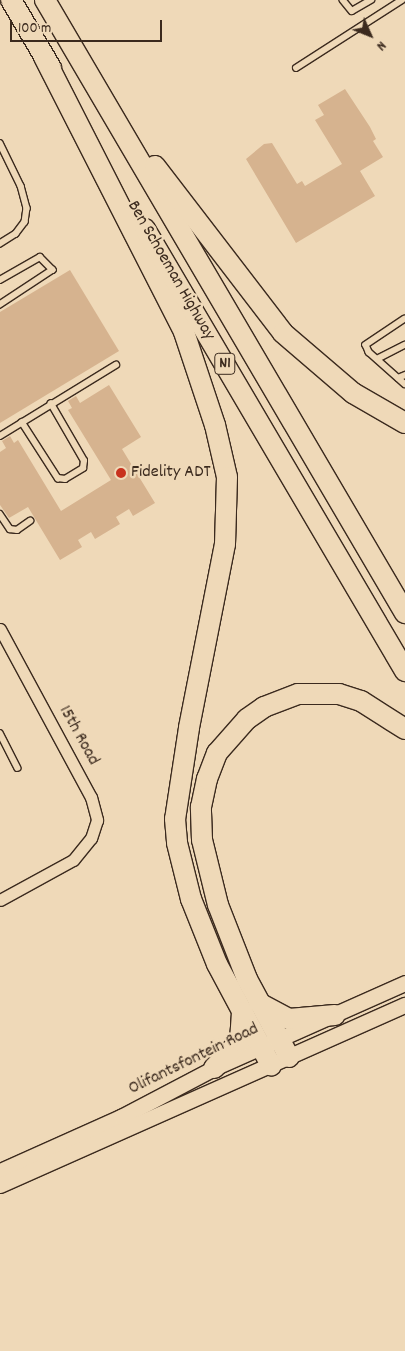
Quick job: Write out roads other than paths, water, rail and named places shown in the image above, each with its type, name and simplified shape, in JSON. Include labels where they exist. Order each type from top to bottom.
[{"type":"highway","name":"Ben Schoeman Highway","points":[[11,0],[405,671]]},
{"type":"highway","name":"Ben Schoeman Highway","points":[[45,0],[405,613]]},
{"type":"highway","points":[[71,45],[184,206],[283,333],[353,393],[405,423]]},
{"type":"highway","points":[[44,58],[184,332],[215,425],[227,478],[225,544],[175,819],[177,843],[191,899],[276,1053]]},
{"type":"highway","points":[[214,1068],[240,1041],[250,1006],[218,905],[202,840],[202,807],[217,753],[247,720],[264,707],[298,694],[319,692],[354,698],[377,708],[405,729]]},
{"type":"highway","points":[[250,1006],[289,1019],[335,1015]]},
{"type":"main road","name":"Olifantsfontein Road","points":[[2,1182],[214,1068],[276,1053],[335,1015],[405,984]]},
{"type":"main road","name":"Olifantsfontein Road","points":[[2,1182],[276,1053],[405,1005]]},
{"type":"street","name":"15th Road","points":[[0,629],[96,809],[92,838],[73,860],[0,900]]},
{"type":"lane","points":[[343,0],[352,11],[371,0]]},
{"type":"lane","points":[[296,68],[402,0]]},
{"type":"lane","points":[[0,143],[21,186],[27,208],[25,222],[16,234],[0,244]]},
{"type":"lane","points":[[0,280],[40,257],[53,270],[0,305]]},
{"type":"lane","points":[[405,319],[368,342],[367,350],[405,384]]},
{"type":"lane","points":[[377,360],[405,345]]},
{"type":"lane","points":[[0,436],[116,365]]},
{"type":"lane","points":[[398,378],[405,375]]},
{"type":"lane","points":[[22,422],[58,478],[65,479],[83,468],[84,461],[51,404]]},
{"type":"lane","points":[[0,514],[10,529],[17,530],[30,522]]},
{"type":"lane","points":[[0,733],[18,768]]},
{"type":"place","name":"Fidelity ADT","points":[[121,473]]}]
